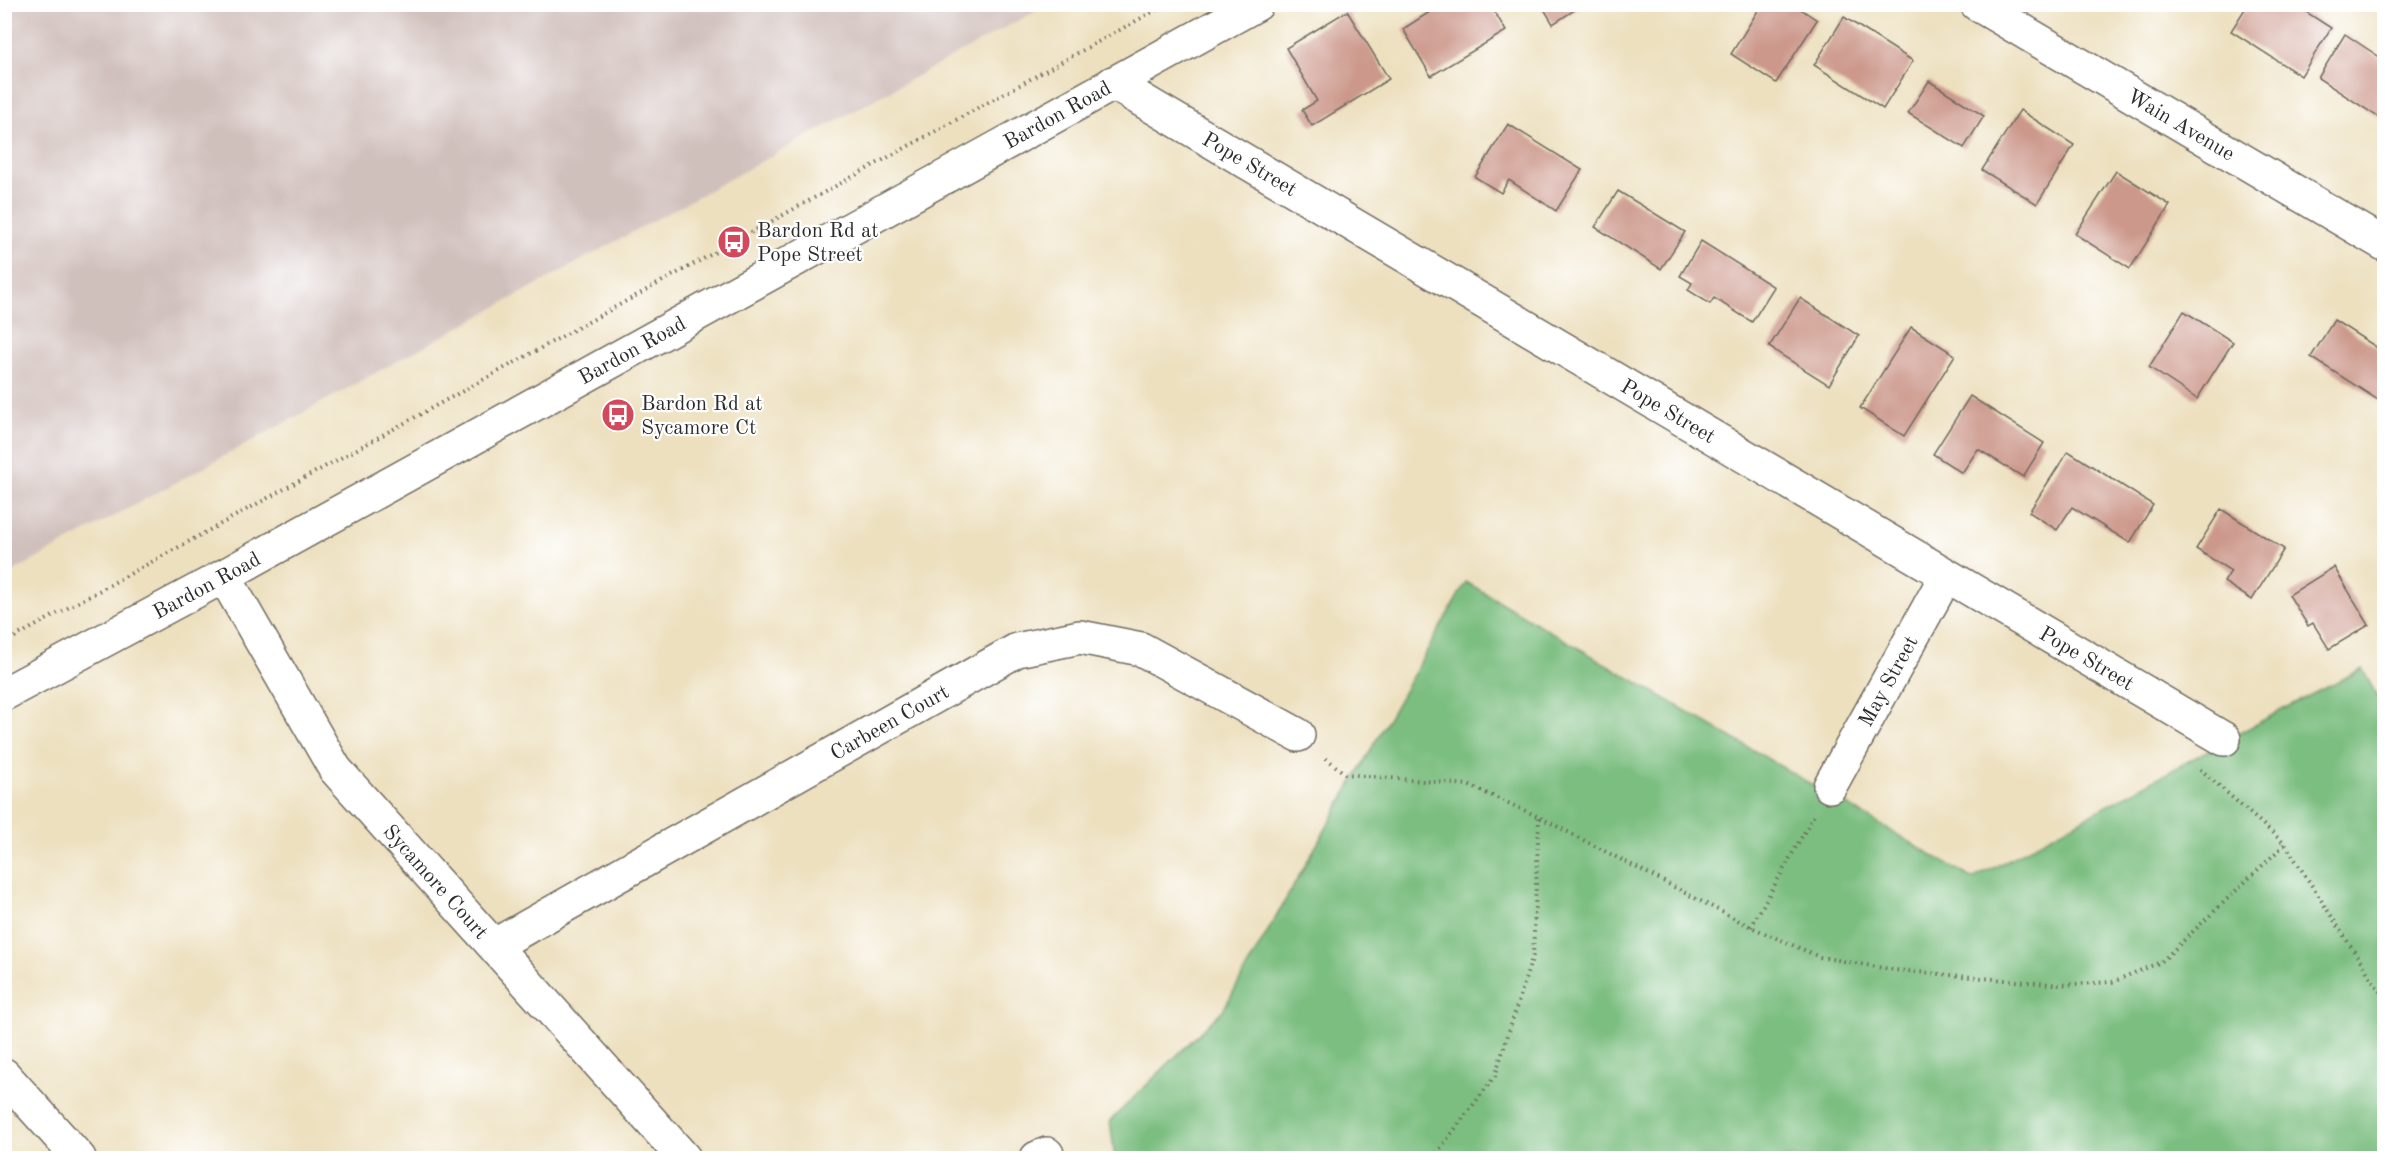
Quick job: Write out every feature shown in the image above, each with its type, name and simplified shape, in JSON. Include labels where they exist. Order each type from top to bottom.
[{"type":"street","name":"Bardon Road","points":[[4,694],[224,576],[1257,4]]},
{"type":"street","name":"Wain Avenue","points":[[1977,4],[2385,244]]},
{"type":"street","name":"Pope Street","points":[[1113,83],[2224,739]]},
{"type":"street","name":"Sycamore Court","points":[[224,576],[335,769],[684,1158]]},
{"type":"street","name":"May Street","points":[[1830,786],[1946,576]]},
{"type":"street","name":"Carbeen Court","points":[[495,945],[1017,650],[1080,637],[1141,649],[1298,735]]},
{"type":"street","points":[[4,1075],[79,1158]]},
{"type":"path","points":[[4,643],[1167,4]]},
{"type":"path","points":[[1298,735],[1345,774],[1468,785],[1539,817],[1751,927],[1820,957],[1895,970],[2060,985],[2112,982],[2161,962],[2284,844]]},
{"type":"path","points":[[2199,768],[2284,844],[2385,998]]},
{"type":"path","points":[[1751,927],[1830,786]]},
{"type":"path","points":[[1433,1158],[1495,1076],[1533,955],[1539,817]]},
{"type":"shaded area","points":[[5,4],[1047,4],[1047,5],[5,576]]},
{"type":"green space","points":[[1466,582],[1973,879],[2291,705],[2362,669],[2384,708],[2384,1158],[1115,1158],[1110,1121],[1223,1010]]},
{"type":"building","points":[[1442,4],[1490,4],[1506,31],[1431,76],[1403,29]]},
{"type":"building","points":[[1541,4],[1584,4],[1553,24]]},
{"type":"building","points":[[1762,4],[1793,4],[1817,20],[1776,83],[1731,54]]},
{"type":"building","points":[[2248,4],[2294,4],[2331,28],[2301,76],[2231,31]]},
{"type":"building","points":[[1347,11],[1389,79],[1312,126],[1302,110],[1317,101],[1286,48]]},
{"type":"building","points":[[1844,17],[1913,61],[1883,109],[1814,65]]},
{"type":"building","points":[[2345,34],[2384,60],[2384,106],[2378,117],[2318,78]]},
{"type":"building","points":[[1929,81],[1984,116],[1964,148],[1908,113]]},
{"type":"building","points":[[2020,110],[2074,145],[2037,204],[1982,170]]},
{"type":"building","points":[[1508,124],[1582,170],[1556,211],[1509,180],[1501,193],[1475,177]]},
{"type":"building","points":[[2116,171],[2170,205],[2130,269],[2075,234]]},
{"type":"building","points":[[1618,191],[1685,232],[1661,269],[1595,227]]},
{"type":"building","points":[[1701,241],[1774,287],[1752,322],[1714,298],[1710,304],[1688,290],[1692,283],[1680,276]]},
{"type":"building","points":[[1800,298],[1859,336],[1829,385],[1769,347]]},
{"type":"building","points":[[2184,311],[2233,342],[2197,399],[2149,367]]},
{"type":"building","points":[[2334,320],[2384,352],[2384,396],[2381,402],[2311,357]]},
{"type":"building","points":[[1911,327],[1955,355],[1904,436],[1860,408]]},
{"type":"building","points":[[1970,396],[2044,443],[2023,477],[1978,449],[1962,473],[1933,454]]},
{"type":"building","points":[[2068,451],[2153,505],[2130,543],[2072,507],[2057,530],[2029,512]]},
{"type":"building","points":[[2221,509],[2284,549],[2252,600],[2224,582],[2231,571],[2196,549]]},
{"type":"building","points":[[2334,567],[2369,625],[2329,649],[2313,623],[2308,626],[2289,595]]},
{"type":"place","name":"Bardon Rd at Pope Street","points":[[734,242]]},
{"type":"place","name":"Bardon Rd at Sycamore Ct","points":[[618,415]]}]
